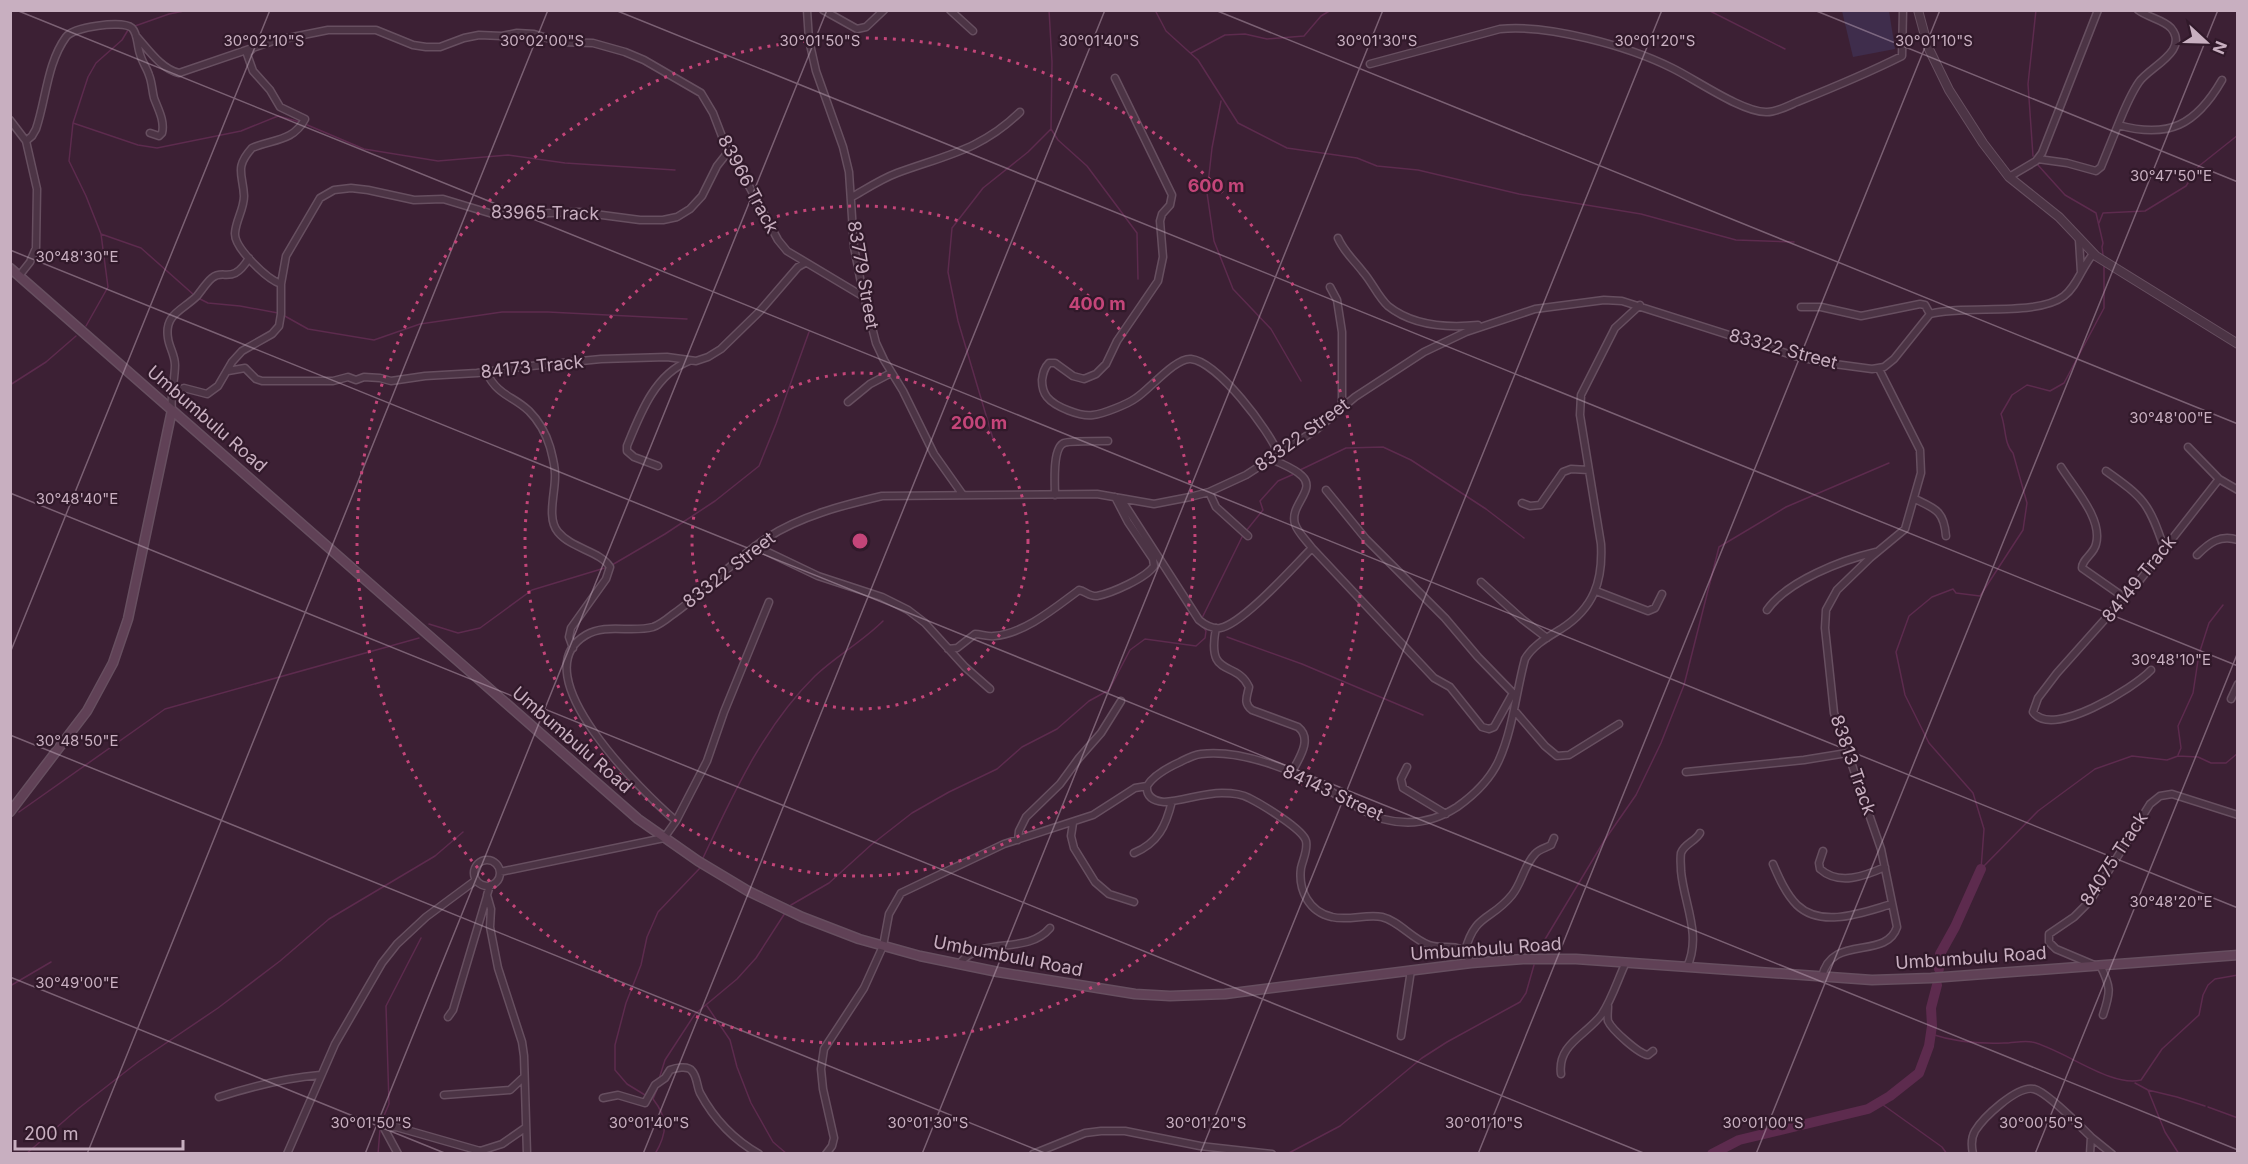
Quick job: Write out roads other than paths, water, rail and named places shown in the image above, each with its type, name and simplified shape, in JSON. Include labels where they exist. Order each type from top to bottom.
[{"type":"main road","name":"Umbumbulu Road","points":[[14,273],[625,809],[664,838],[748,891],[802,917],[859,939],[959,964],[1106,991],[1160,996],[1225,994],[1470,963],[1523,959],[1626,962],[1872,980],[1931,978],[2238,955]]},
{"type":"main road","points":[[10,812],[87,711],[113,663],[128,619],[172,410]]},
{"type":"street","name":"83779 Street","points":[[807,10],[809,39],[816,71],[843,147],[852,197],[854,247],[876,343],[934,454],[963,495]]},
{"type":"street","points":[[823,10],[857,29],[866,27],[884,10]]},
{"type":"street","points":[[950,10],[973,31]]},
{"type":"street","points":[[1370,64],[1500,29],[1545,31],[1590,39],[1659,62],[1749,108],[1766,112],[1811,96],[1902,56],[1903,10]]},
{"type":"street","points":[[1918,10],[1928,48],[1949,90],[1983,143],[2009,177],[2059,217],[2093,254],[2238,344]]},
{"type":"street","points":[[2009,177],[2038,159],[2046,146],[2098,10]]},
{"type":"street","points":[[2038,159],[2067,162],[2096,171],[2101,167],[2118,124],[2139,83],[2167,58],[2175,45],[2173,30],[2167,24],[2138,10]]},
{"type":"street","points":[[26,141],[36,129],[48,81],[67,36],[80,29],[122,25],[132,28],[136,36],[163,124],[162,133],[159,136],[150,133]]},
{"type":"street","name":"83966 Track","points":[[136,36],[163,65],[179,73],[273,41],[328,30],[362,29],[388,33],[401,40],[426,47],[440,47],[479,35],[502,36],[517,33],[534,34],[560,42],[593,43],[609,47],[657,66],[701,93],[713,113],[728,152],[750,186],[778,240],[787,251],[864,297]]},
{"type":"street","points":[[252,49],[247,54],[253,71],[270,90],[280,107],[305,119],[295,132],[286,138],[252,148],[242,163],[240,180],[243,201],[235,234],[238,245],[270,278],[281,284]]},
{"type":"street","points":[[1115,78],[1172,195],[1172,202],[1160,221],[1163,262],[1154,290],[1117,341],[1101,370],[1087,378],[1080,379],[1060,365],[1048,363],[1043,376],[1044,393],[1056,404],[1085,415],[1096,415],[1136,399],[1179,362],[1189,358],[1205,365],[1242,399],[1268,434],[1279,455]]},
{"type":"street","points":[[2118,124],[2150,130],[2179,126],[2198,114],[2213,96],[2222,80]]},
{"type":"street","points":[[852,197],[891,176],[956,154],[983,141],[1004,128],[1020,112]]},
{"type":"street","points":[[10,120],[26,141],[37,189],[36,248],[30,262],[14,273]]},
{"type":"street","name":"83965 Track","points":[[174,393],[184,388],[207,394],[218,386],[242,351],[272,334],[279,326],[281,284],[286,256],[320,198],[334,190],[351,188],[368,190],[414,200],[443,198],[496,215],[579,212],[640,220],[663,220],[677,217],[690,209],[702,195],[717,166],[728,152]]},
{"type":"street","points":[[1338,238],[1348,255],[1369,278],[1384,302],[1396,310],[1441,327],[1485,325]]},
{"type":"street","points":[[2079,240],[2081,273]]},
{"type":"street","points":[[1879,369],[1894,359],[1930,314],[2048,305],[2069,291],[2093,254]]},
{"type":"street","points":[[172,410],[175,360],[167,336],[170,319],[175,312],[196,297],[213,277],[238,273],[249,258]]},
{"type":"street","name":"84173 Track","points":[[228,371],[245,368],[258,380],[273,382],[333,381],[348,377],[356,380],[364,377],[391,381],[601,359],[667,357],[690,361],[708,357],[721,349],[760,312],[798,267],[805,262]]},
{"type":"street","points":[[1330,286],[1337,300],[1342,332],[1342,406]]},
{"type":"street","name":"83322 Street","points":[[573,648],[585,635],[594,632],[606,629],[642,628],[660,623],[697,596],[755,546],[782,529],[882,496],[1097,494],[1154,504],[1172,502],[1209,492],[1246,475],[1279,455],[1317,429],[1342,406],[1424,352],[1485,325],[1535,309],[1561,304],[1614,300],[1640,305],[1777,351],[1812,360],[1879,369]]},
{"type":"street","points":[[1801,307],[1821,307],[1861,316],[1906,305],[1920,304],[1925,306],[1930,314]]},
{"type":"street","points":[[1640,305],[1615,328],[1581,395],[1580,415],[1601,553],[1596,591],[1648,611],[1655,608],[1662,594]]},
{"type":"street","points":[[658,466],[634,457],[627,451],[627,446],[660,381],[673,368],[690,361]]},
{"type":"street","name":"83813 Track","points":[[1822,977],[1826,965],[1834,956],[1880,944],[1890,938],[1897,927],[1885,867],[1872,819],[1837,724],[1825,637],[1826,610],[1836,590],[1905,529],[1922,466],[1920,450],[1879,369]]},
{"type":"street","points":[[486,372],[493,386],[529,411],[541,425],[555,472],[552,514],[556,530],[570,544],[601,558],[610,567],[606,579],[572,628],[569,637],[573,648],[567,664],[567,682],[581,714],[624,770],[676,821]]},
{"type":"street","points":[[848,402],[870,384],[891,373]]},
{"type":"street","points":[[1055,495],[1056,453],[1060,446],[1067,442],[1108,441]]},
{"type":"street","points":[[2188,447],[2218,479],[2238,490]]},
{"type":"street","points":[[1272,459],[1299,473],[1305,480],[1307,489],[1296,507],[1295,521],[1296,526],[1312,548],[1434,678],[1450,687],[1482,727],[1489,729],[1494,727],[1515,694],[1478,657],[1445,618],[1366,539],[1326,490]]},
{"type":"street","points":[[2061,467],[2092,513],[2096,524],[2096,546],[2082,564],[2082,568],[2125,598]]},
{"type":"street","points":[[1522,503],[1530,507],[1540,505],[1565,470],[1589,470]]},
{"type":"street","points":[[2106,471],[2143,499],[2156,522],[2164,548]]},
{"type":"street","name":"84149 Track","points":[[2151,670],[2137,684],[2122,693],[2066,718],[2043,720],[2033,712],[2038,698],[2057,673],[2125,598],[2218,479]]},
{"type":"street","points":[[1209,492],[1216,507],[1248,536]]},
{"type":"street","points":[[1118,498],[1199,620],[1216,628],[1222,628],[1236,621],[1312,548]]},
{"type":"street","points":[[948,649],[957,648],[975,634],[997,636],[1023,626],[1056,609],[1079,590],[1097,596],[1149,572],[1154,566],[1153,559],[1128,522],[1118,498]]},
{"type":"street","points":[[1914,499],[1941,514],[1944,519],[1946,536]]},
{"type":"street","points":[[2197,555],[2217,539],[2230,537],[2238,540]]},
{"type":"street","points":[[755,546],[818,576],[882,597],[917,616],[965,667],[990,688]]},
{"type":"street","points":[[1767,610],[1779,596],[1822,570],[1846,560],[1877,552]]},
{"type":"street","points":[[1481,582],[1547,638]]},
{"type":"street","name":"84143 Street","points":[[826,1154],[834,1138],[823,1089],[821,1069],[824,1049],[864,988],[883,946],[889,914],[906,890],[1018,840],[1093,815],[1135,788],[1147,786],[1173,765],[1198,754],[1226,754],[1292,772],[1381,818],[1416,823],[1433,820],[1446,814],[1471,796],[1489,776],[1499,760],[1514,710],[1515,694],[1525,659],[1530,650],[1565,627],[1596,591]]},
{"type":"street","points":[[500,872],[664,838],[705,768],[724,712],[769,602]]},
{"type":"street","points":[[1216,628],[1213,642],[1215,655],[1223,667],[1246,682],[1249,687],[1246,699],[1248,706],[1252,710],[1298,727],[1304,733],[1305,742],[1292,772]]},
{"type":"street","points":[[2231,699],[2238,684]]},
{"type":"street","points":[[1018,840],[1019,831],[1026,818],[1060,784],[1084,751],[1101,733],[1121,701]]},
{"type":"street","points":[[1514,710],[1545,747],[1557,756],[1569,755],[1619,724]]},
{"type":"street","points":[[1686,772],[1847,753]]},
{"type":"street","points":[[1407,767],[1401,779],[1403,788],[1446,814]]},
{"type":"street","points":[[1147,786],[1150,796],[1156,801],[1172,801],[1222,792],[1249,798],[1304,836],[1306,846],[1301,883],[1306,898],[1319,912],[1342,918],[1381,917],[1434,947],[1458,948],[1465,951]]},
{"type":"street","name":"84075 Track","points":[[2097,965],[2056,949],[2049,942],[2049,934],[2074,917],[2090,901],[2152,801],[2160,796],[2172,794],[2238,815]]},
{"type":"street","points":[[1134,853],[1151,845],[1157,838],[1166,824],[1172,801]]},
{"type":"street","points":[[1073,823],[1071,836],[1074,848],[1095,882],[1109,894],[1134,902]]},
{"type":"street","points":[[1687,967],[1692,954],[1693,932],[1683,893],[1681,855],[1683,849],[1700,833]]},
{"type":"street","points":[[1470,963],[1465,951],[1474,926],[1512,896],[1532,857],[1538,851],[1551,845],[1554,838]]},
{"type":"street","points":[[1823,851],[1819,866],[1822,871],[1832,876],[1851,878],[1885,867]]},
{"type":"street","points":[[484,860],[495,862],[500,872],[498,879],[490,885],[482,885],[476,880],[475,867],[484,860]]},
{"type":"street","points":[[1773,864],[1795,903],[1814,914],[1831,918],[1892,904]]},
{"type":"street","points":[[287,1154],[320,1075],[345,1026],[382,963],[397,944],[444,902],[476,880]]},
{"type":"street","points":[[448,1017],[453,1010],[490,885]]},
{"type":"street","points":[[488,895],[490,927],[498,968],[522,1042],[528,1154]]},
{"type":"street","points":[[959,964],[964,958],[977,951],[988,947],[1007,947],[1021,943],[1041,936],[1050,928]]},
{"type":"street","points":[[1562,1074],[1561,1062],[1566,1049],[1597,1019],[1608,1003],[1626,962]]},
{"type":"street","points":[[2097,965],[2108,982],[2110,992],[2103,1015]]},
{"type":"street","points":[[1401,1036],[1411,970]]},
{"type":"street","points":[[1608,1003],[1607,1016],[1612,1027],[1640,1053],[1648,1055],[1653,1052]]},
{"type":"street","points":[[603,1098],[618,1095],[645,1102],[655,1085],[665,1078],[669,1070],[688,1068],[692,1071],[700,1094],[720,1123],[735,1138],[759,1154]]},
{"type":"street","points":[[219,1097],[266,1083],[320,1075]]},
{"type":"street","points":[[510,1090],[524,1077]]},
{"type":"street","points":[[1973,1154],[1971,1140],[1978,1127],[2011,1096],[2026,1088],[2043,1093],[2112,1154]]},
{"type":"street","points":[[444,1095],[510,1090],[525,1096]]},
{"type":"street","points":[[398,1154],[384,1128],[396,1126],[480,1151],[502,1144],[525,1128]]},
{"type":"street","points":[[1033,1154],[1085,1133],[1101,1131],[1125,1131],[1200,1146],[1272,1154]]},
{"type":"street","points":[[2090,1154],[2091,1137]]},
{"type":"waterway","points":[[135,26],[169,14],[189,10]]},
{"type":"waterway","points":[[994,442],[958,321],[948,272],[952,228],[983,188],[1028,152],[1051,129],[1052,62],[1049,10]]},
{"type":"waterway","points":[[1155,10],[1166,31],[1198,60],[1238,123],[1287,148],[1357,158],[1377,166],[1418,170],[1519,194],[1641,214],[1736,240],[1794,242]]},
{"type":"waterway","points":[[1191,53],[1225,35],[1245,34],[1267,39],[1304,36],[1321,16],[1331,10]]},
{"type":"waterway","points":[[1708,10],[1785,49]]},
{"type":"waterway","points":[[2033,156],[2028,84],[2036,10]]},
{"type":"waterway","points":[[86,326],[108,287],[101,234],[69,161],[73,123],[88,77],[96,63],[122,40],[128,30]]},
{"type":"waterway","points":[[1221,101],[1212,148],[1207,193],[1214,241],[1233,289],[1271,329],[1301,381]]},
{"type":"waterway","points":[[73,123],[138,145],[157,148],[241,131],[278,116],[300,122]]},
{"type":"waterway","points":[[305,124],[364,149],[438,161],[508,155],[565,163],[675,170]]},
{"type":"waterway","points":[[1051,129],[1058,140],[1087,166],[1137,233],[1138,279]]},
{"type":"waterway","points":[[2099,223],[2103,213],[2145,211],[2186,186],[2199,166],[2238,135]]},
{"type":"waterway","points":[[2037,164],[2065,195],[2096,213],[2103,243],[2103,255]]},
{"type":"waterway","points":[[101,234],[141,248],[194,295]]},
{"type":"waterway","points":[[1981,869],[1984,829],[1973,793],[1929,743],[1905,695],[1896,652],[1909,616],[1932,597],[1953,589],[1956,593],[1980,596],[2023,530],[2027,503],[2001,414],[2012,395],[2027,385],[2050,391],[2064,383],[2104,308],[2104,266]]},
{"type":"waterway","points":[[198,298],[208,303],[278,313]]},
{"type":"waterway","points":[[283,315],[308,329],[374,340],[420,324],[502,312],[687,319]]},
{"type":"waterway","points":[[612,565],[715,501],[759,466],[809,332]]},
{"type":"waterway","points":[[10,385],[46,362],[76,336]]},
{"type":"waterway","points":[[1300,470],[1346,448],[1383,447],[1411,460],[1486,509],[1524,538]]},
{"type":"waterway","points":[[1541,946],[1604,841],[1636,795],[1661,743],[1684,685],[1719,547],[1786,507],[1889,463]]},
{"type":"waterway","points":[[1246,531],[1263,510],[1260,501],[1278,481],[1294,474]]},
{"type":"waterway","points":[[1202,618],[1243,535]]},
{"type":"waterway","points":[[429,624],[458,633],[480,628],[532,590],[608,567]]},
{"type":"waterway","points":[[2178,755],[2181,748],[2178,726],[2193,693],[2199,654],[2209,623],[2223,605]]},
{"type":"waterway","points":[[703,858],[738,785],[780,717],[815,676],[883,621]]},
{"type":"waterway","points":[[791,905],[829,883],[871,845],[912,813],[997,769],[1022,747],[1057,729],[1089,701],[1109,690],[1130,650],[1145,639],[1196,646],[1205,638],[1206,631],[1202,625]]},
{"type":"waterway","points":[[1227,637],[1302,664],[1423,715]]},
{"type":"waterway","points":[[19,812],[165,709],[419,638]]},
{"type":"waterway","points":[[1982,868],[2038,811],[2095,769],[2132,756],[2167,760],[2178,756],[2198,757],[2211,763],[2226,763],[2238,753]]},
{"type":"waterway","points":[[26,1154],[79,1108],[138,1062],[218,1008],[280,961],[329,919],[435,856],[463,832]]},
{"type":"waterway","points":[[645,1095],[627,1084],[615,1070],[615,1045],[626,1003],[641,965],[647,937],[658,912],[700,868]]},
{"type":"waterway","points":[[1939,969],[1940,954],[1981,869]]},
{"type":"waterway","points":[[659,1079],[665,1060],[695,1014],[737,979],[756,958],[785,913]]},
{"type":"waterway","points":[[383,1118],[389,1104],[386,1006],[421,938]]},
{"type":"waterway","points":[[10,986],[51,962]]},
{"type":"waterway","points":[[1287,1154],[1340,1126],[1422,1058],[1520,1002],[1526,993],[1534,965]]},
{"type":"waterway","points":[[1931,1034],[1976,1043],[2032,1042],[2116,1078],[2129,1081],[2141,1080],[2162,1049],[2199,1015],[2203,995],[2208,985],[2215,979],[2238,975]]},
{"type":"waterway","points":[[1712,1154],[1739,1140],[1868,1109],[1890,1096],[1919,1073],[1929,1046],[1932,1026],[1931,1008],[1937,985]]},
{"type":"waterway","points":[[707,1006],[730,1040],[737,1067],[751,1103],[773,1142],[787,1154]]},
{"type":"waterway","points":[[2135,1083],[2148,1090],[2205,1106]]},
{"type":"waterway","points":[[655,1154],[665,1125],[653,1099],[658,1087]]},
{"type":"waterway","points":[[2148,1090],[2165,1132],[2179,1154]]},
{"type":"waterway","points":[[1879,1102],[1942,1147],[1947,1154]]},
{"type":"waterway","points":[[2208,1107],[2238,1118]]},
{"type":"waterway","points":[[378,1154],[380,1129]]}]
